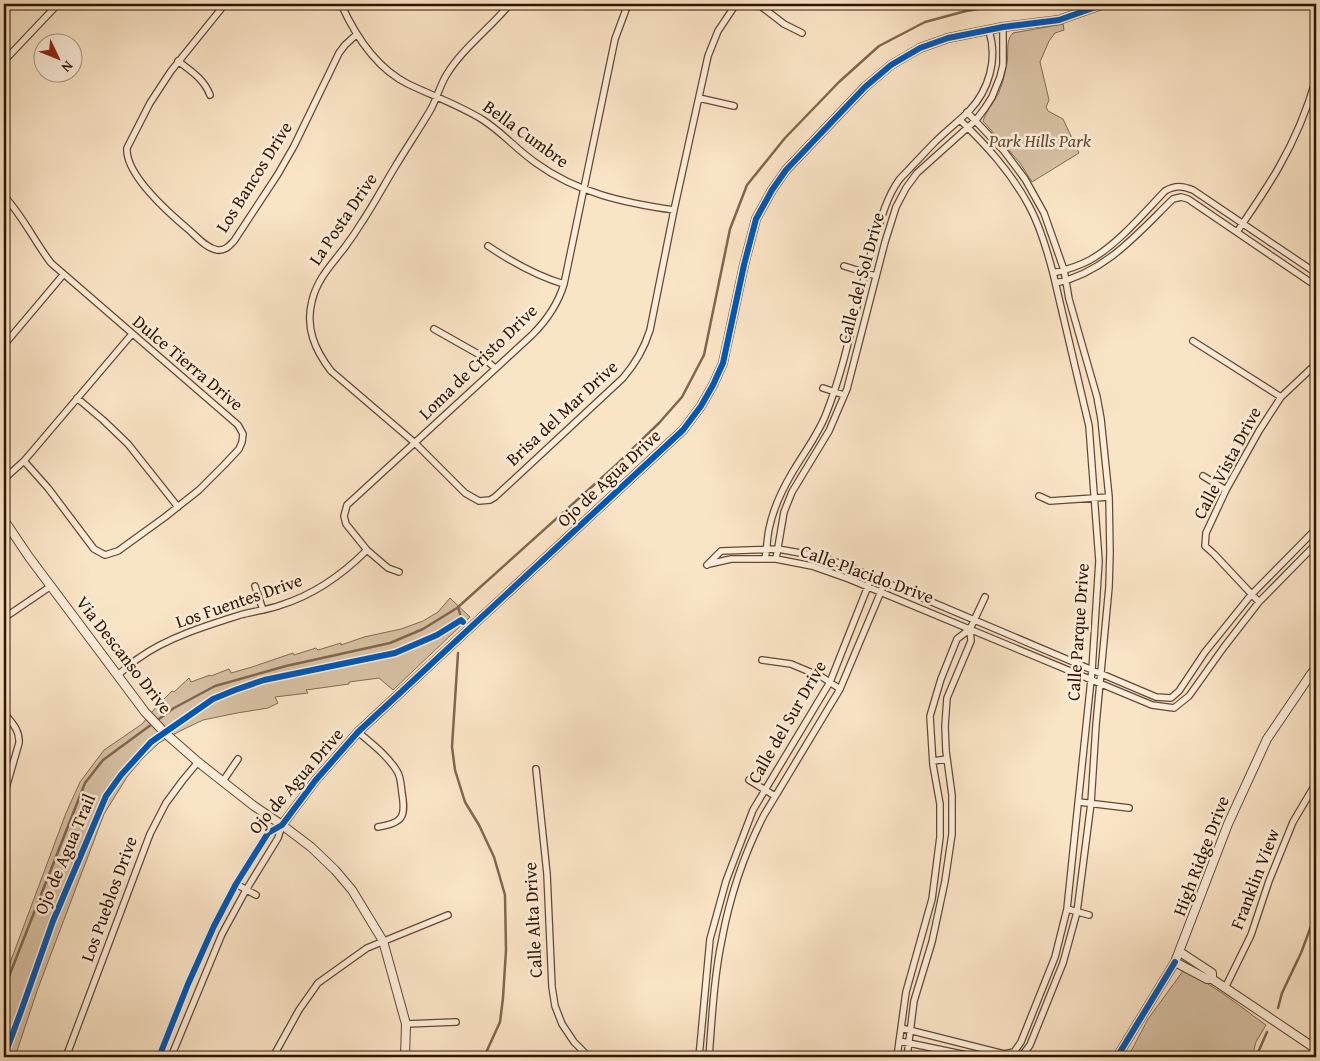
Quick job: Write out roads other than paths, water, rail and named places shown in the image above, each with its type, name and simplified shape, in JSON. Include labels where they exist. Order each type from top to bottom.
[{"type":"street","points":[[4,61],[58,4]]},
{"type":"street","name":"Los Bancos Drive","points":[[225,4],[178,62],[150,103],[127,148],[129,161],[146,188],[165,210],[212,249],[222,250],[228,247],[261,201],[294,146],[339,53],[350,39],[357,34]]},
{"type":"street","name":"Bella Cumbre","points":[[341,4],[357,34],[378,61],[398,78],[466,110],[490,124],[530,159],[552,175],[583,190],[630,202],[674,210]]},
{"type":"street","name":"La Posta Drive","points":[[415,443],[331,371],[312,339],[310,326],[311,302],[318,283],[347,245],[432,107],[447,74],[510,4]]},
{"type":"street","name":"Loma de Cristo Drive","points":[[399,572],[388,568],[367,550],[346,524],[344,516],[347,505],[532,335],[548,318],[561,294],[564,284],[614,39],[628,4]]},
{"type":"street","name":"Brisa del Mar Drive","points":[[415,443],[470,497],[479,502],[490,500],[634,366],[645,345],[650,330],[705,65],[718,31],[736,4]]},
{"type":"street","points":[[758,4],[784,24],[802,33]]},
{"type":"street","name":"Ojo de Agua Drive","points":[[159,1057],[188,984],[214,926],[236,884],[268,833],[282,824],[315,781],[358,732],[683,430],[701,406],[723,363],[756,219],[786,170],[865,87],[891,65],[920,48],[948,38],[1060,20],[1104,4]]},
{"type":"street","name":"Calle del Sol Drive","points":[[776,559],[784,512],[792,492],[828,430],[844,395],[896,207],[917,173],[976,120],[992,97],[1000,78],[1004,54],[1003,28]]},
{"type":"street","name":"Calle del Sol Drive","points":[[765,559],[769,528],[778,501],[791,474],[826,416],[840,372],[865,273],[890,196],[899,180],[968,112],[978,99],[985,87],[990,71],[993,47],[989,31]]},
{"type":"street","points":[[178,62],[199,77],[210,95]]},
{"type":"street","points":[[1238,232],[1293,141],[1305,114],[1316,79]]},
{"type":"street","points":[[699,98],[734,106]]},
{"type":"street","name":"Calle Parque Drive","points":[[968,112],[1004,151],[1031,189],[1044,213],[1064,270],[1101,420],[1109,497],[1109,587],[1091,803],[1077,912],[1063,963],[1030,1045],[1020,1057]]},
{"type":"street","name":"Calle Parque Drive","points":[[960,120],[994,154],[1009,173],[1029,205],[1047,250],[1090,426],[1099,561],[1092,670],[1067,909],[1054,957],[1021,1042],[1014,1052]]},
{"type":"street","points":[[931,147],[938,154]]},
{"type":"street","points":[[1009,173],[1016,167]]},
{"type":"street","points":[[1179,186],[1181,197]]},
{"type":"street","points":[[1053,273],[1082,264],[1094,258],[1119,238],[1166,191],[1179,186],[1193,190],[1316,272]]},
{"type":"street","name":"Dulce Tierra Drive","points":[[4,196],[26,224],[39,248],[50,263],[238,425],[243,434],[239,449],[199,490],[118,551],[105,554],[94,549],[48,488],[24,461]]},
{"type":"street","points":[[1056,284],[1096,268],[1126,246],[1172,199],[1181,197],[1188,199],[1316,286]]},
{"type":"street","points":[[4,208],[10,203]]},
{"type":"street","points":[[1035,218],[1044,213]]},
{"type":"street","points":[[1119,238],[1126,246]]},
{"type":"street","points":[[488,246],[530,271],[564,284]]},
{"type":"street","points":[[1296,272],[1302,263]]},
{"type":"street","points":[[844,266],[876,276]]},
{"type":"street","points":[[4,345],[63,275]]},
{"type":"street","points":[[434,329],[480,355],[495,368]]},
{"type":"street","points":[[4,479],[24,461],[132,334]]},
{"type":"street","points":[[1193,341],[1281,397]]},
{"type":"street","name":"Calle Vista Drive","points":[[1259,602],[1214,554],[1204,546],[1206,533],[1226,490],[1259,431],[1281,397],[1316,364]]},
{"type":"street","points":[[1080,385],[1092,382]]},
{"type":"street","points":[[823,388],[844,395]]},
{"type":"street","points":[[77,398],[128,444],[178,506]]},
{"type":"street","points":[[802,457],[809,462]]},
{"type":"street","points":[[1203,476],[1226,490]]},
{"type":"street","points":[[1039,496],[1050,501],[1109,497]]},
{"type":"street","name":"Via Descanso Drive","points":[[4,520],[29,557],[152,720],[198,762],[311,847],[352,890],[383,941],[406,1024],[405,1057]]},
{"type":"street","points":[[1316,529],[1251,595],[1205,652],[1179,691],[1171,698],[1174,708],[1189,696],[1224,646],[1259,602],[1316,544]]},
{"type":"street","name":"Calle Placido Drive","points":[[1171,698],[1156,698],[872,576],[823,557],[778,549],[721,551],[707,564],[730,559],[776,559],[812,566],[867,586],[1152,705],[1174,708]]},
{"type":"street","name":"Los Fuentes Drive","points":[[118,675],[139,658],[165,643],[241,615],[282,605],[314,591],[353,564],[367,550]]},
{"type":"street","name":"Calle del Sur Drive","points":[[699,1057],[710,939],[726,881],[753,810],[830,682],[872,576]]},
{"type":"street","name":"Calle del Sur Drive","points":[[709,1057],[714,991],[721,939],[735,884],[756,830],[840,689],[885,582]]},
{"type":"street","points":[[1097,585],[1109,587]]},
{"type":"street","points":[[4,618],[51,586]]},
{"type":"street","points":[[255,586],[262,610]]},
{"type":"street","points":[[897,1057],[906,992],[932,899],[940,837],[940,804],[933,761],[930,716],[941,679],[957,639],[970,629],[985,597]]},
{"type":"street","points":[[907,1057],[914,1001],[932,942],[945,881],[952,834],[952,796],[945,726],[947,698],[971,641],[970,629]]},
{"type":"street","points":[[1040,658],[1043,650]]},
{"type":"street","points":[[762,660],[791,664],[813,673],[840,689]]},
{"type":"street","name":"High Ridge Drive","points":[[1117,1057],[1176,962],[1228,824],[1267,739],[1316,668]]},
{"type":"street","points":[[4,713],[16,727],[20,736],[4,795]]},
{"type":"street","points":[[1086,724],[1096,725]]},
{"type":"street","points":[[358,732],[389,761],[398,773],[401,786],[404,803],[401,819],[393,825],[378,827]]},
{"type":"street","points":[[223,781],[238,759]]},
{"type":"street","points":[[933,761],[947,760]]},
{"type":"street","name":"Los Pueblos Drive","points":[[66,1057],[150,834],[166,803],[198,762]]},
{"type":"street","name":"Calle Alta Drive","points":[[536,769],[546,874],[552,987],[555,1006],[562,1024],[574,1042],[589,1057]]},
{"type":"street","points":[[749,780],[776,796]]},
{"type":"street","name":"Franklin View","points":[[1225,988],[1251,935],[1269,881],[1293,822],[1316,783]]},
{"type":"street","points":[[1079,802],[1129,808]]},
{"type":"street","points":[[171,1057],[222,934],[278,838],[282,824]]},
{"type":"street","points":[[726,881],[735,884]]},
{"type":"street","points":[[236,884],[256,895]]},
{"type":"street","points":[[932,899],[941,902]]},
{"type":"street","points":[[1067,909],[1089,915]]},
{"type":"street","points":[[273,1057],[299,1010],[318,984],[367,948],[448,915]]},
{"type":"street","points":[[1180,952],[1212,972],[1212,979]]},
{"type":"street","points":[[1176,962],[1207,979],[1212,979],[1316,1048]]},
{"type":"street","points":[[188,984],[199,988]]},
{"type":"street","points":[[704,990],[714,991]]},
{"type":"street","points":[[406,1024],[456,1022]]},
{"type":"street","points":[[901,1028],[1004,1054],[1014,1052],[1020,1057]]},
{"type":"street","points":[[899,1041],[976,1057]]},
{"type":"waterway","points":[[4,989],[85,783],[103,760],[174,708],[215,686],[286,666],[390,643],[423,629],[457,608],[616,465],[659,423],[682,397],[704,355],[730,229],[747,185],[785,138],[839,82],[879,46],[925,22],[966,11],[1010,4]]},
{"type":"waterway","points":[[458,607],[460,614]]},
{"type":"waterway","points":[[458,653],[452,747],[455,770],[465,802],[479,825],[494,857],[505,895],[506,950],[500,1022],[484,1057]]},
{"type":"waterway","points":[[1278,1008],[1282,993],[1301,953],[1316,913]]},
{"type":"waterway","points":[[1256,1057],[1267,1032]]},
{"type":"park label","name":"Park Hills Park","points":[[1040,141]]}]
